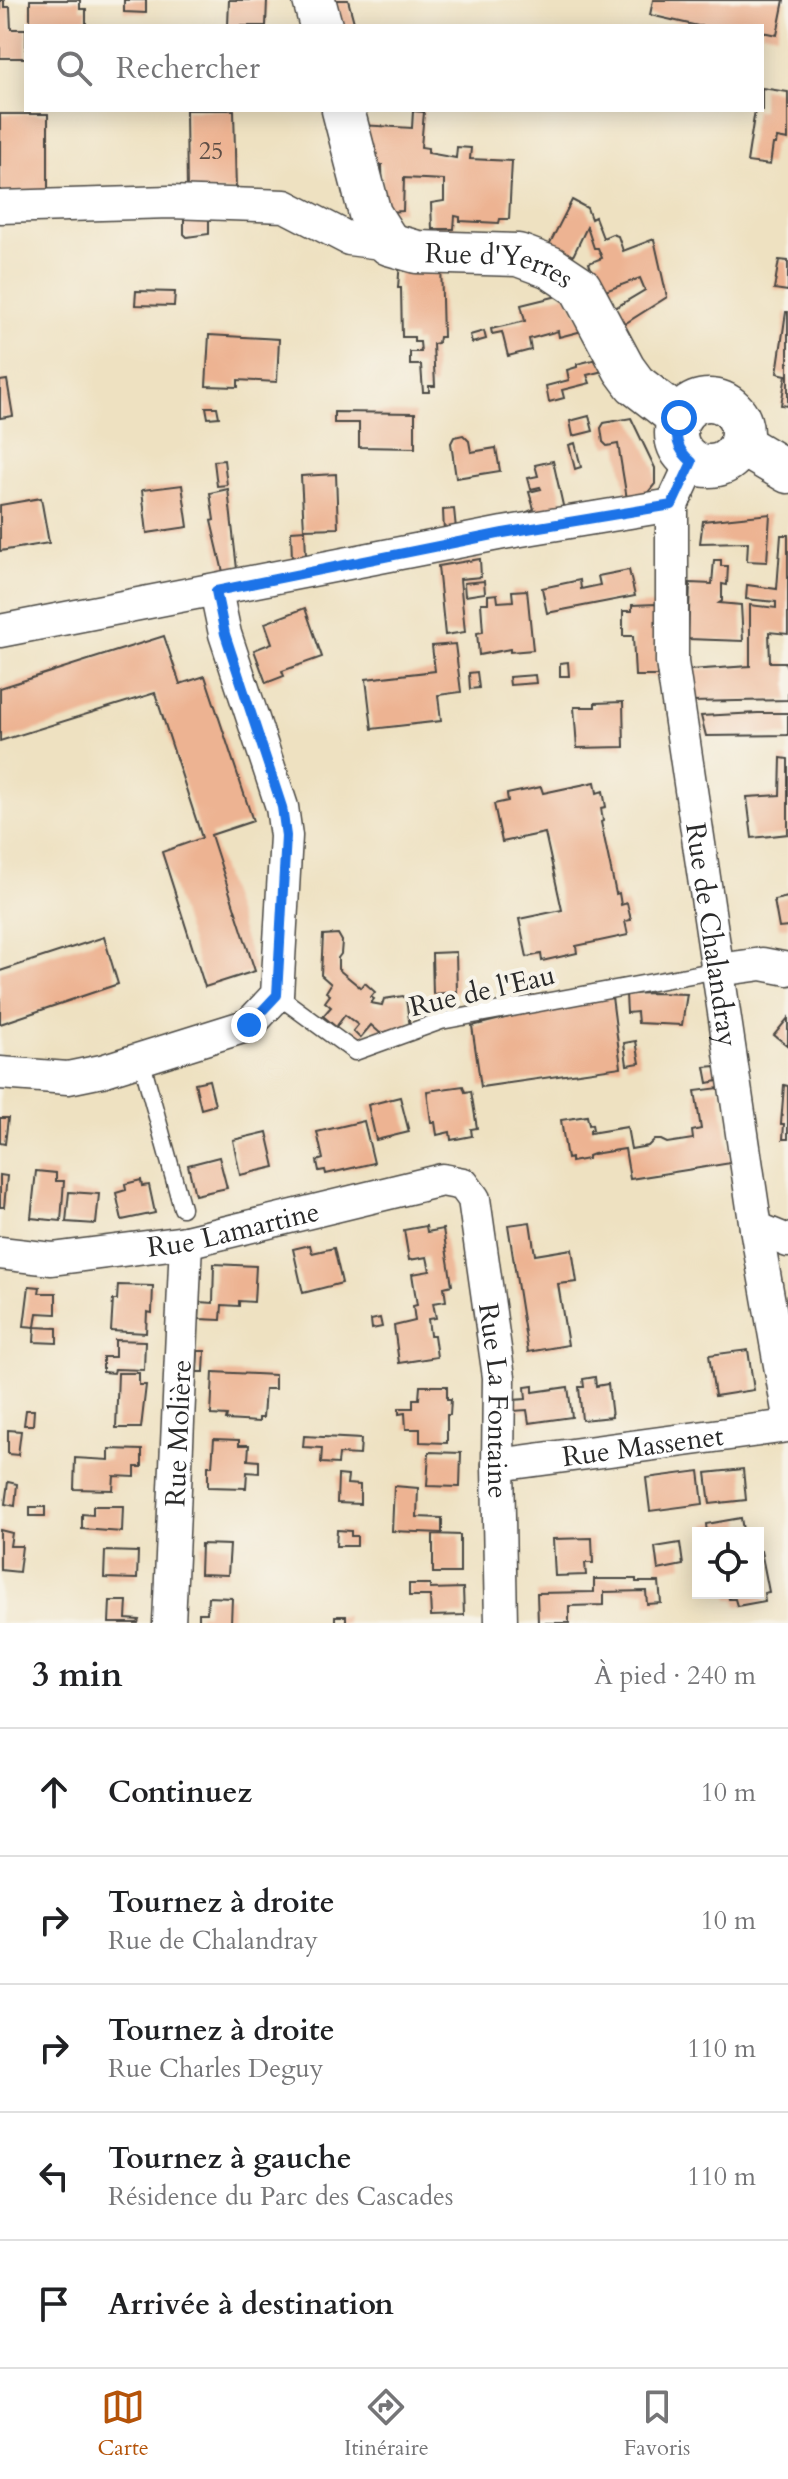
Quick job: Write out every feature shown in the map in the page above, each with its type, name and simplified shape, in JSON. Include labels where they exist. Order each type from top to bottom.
[{"type":"street","points":[[314,0],[320,24]]},
{"type":"street","name":"Rue d'Yerres","points":[[344,112],[370,214],[389,244],[417,252],[518,255],[550,267],[580,287],[635,384],[679,418]]},
{"type":"street","points":[[0,207],[170,202],[285,206],[349,239],[389,244]]},
{"type":"street","points":[[703,400],[723,402],[742,424],[741,444],[737,453],[721,465],[701,466],[684,456],[676,438],[679,418],[685,410],[703,400]]},
{"type":"street","points":[[741,444],[788,472]]},
{"type":"street","name":"Rue de Chalandray","points":[[692,462],[672,505],[672,662],[756,1228],[788,1411]]},
{"type":"street","points":[[0,631],[503,533],[672,505]]},
{"type":"street","points":[[0,1073],[68,1078],[141,1059],[249,1025],[277,995],[286,836],[282,807],[225,634],[216,591]]},
{"type":"street","points":[[718,970],[762,964],[788,969]]},
{"type":"street","name":"Rue Lamartine","points":[[0,1253],[52,1259],[186,1242],[442,1180],[463,1184]]},
{"type":"street","name":"Rue La Fontaine","points":[[463,1184],[474,1199],[499,1377],[501,1623]]},
{"type":"street","points":[[756,1228],[788,1241]]},
{"type":"street","name":"Rue Molière","points":[[169,1623],[186,1242]]},
{"type":"street","name":"Rue Massenet","points":[[498,1465],[788,1426]]},
{"type":"lane","name":"Rue de l'Eau","points":[[277,995],[355,1052],[441,1021],[718,970]]},
{"type":"lane","points":[[141,1059],[182,1208]]},
{"type":"building","points":[[0,0],[4,0],[4,7],[10,7],[11,29],[24,29],[24,58],[0,58]]},
{"type":"building","points":[[30,0],[80,0],[80,9],[86,9],[86,24],[30,24]]},
{"type":"building","points":[[124,0],[146,0],[146,13],[124,12]]},
{"type":"building","points":[[229,0],[267,0],[266,24],[228,24]]},
{"type":"building","points":[[326,0],[348,0],[354,24],[333,24]]},
{"type":"building","points":[[653,0],[784,0],[777,35],[764,32],[764,24],[689,24],[650,15]]},
{"type":"building","points":[[764,88],[788,92],[788,140],[777,138],[770,165],[747,162],[755,112],[764,112]]},
{"type":"building","points":[[186,112],[234,112],[236,191],[187,192]]},
{"type":"building","points":[[413,112],[424,112],[421,147],[428,148],[428,153],[456,158],[457,147],[471,148],[470,159],[512,161],[509,219],[500,219],[499,223],[460,221],[460,217],[455,216],[454,229],[432,229],[431,203],[444,201],[444,180],[404,178],[403,211],[386,212],[382,165],[372,165],[361,125],[412,128]]},
{"type":"building","points":[[0,114],[48,114],[48,194],[0,194]]},
{"type":"building","points":[[572,200],[587,208],[591,219],[595,217],[603,238],[612,234],[618,236],[623,251],[654,239],[667,297],[618,328],[610,311],[645,290],[640,278],[600,293],[589,263],[602,258],[598,248],[594,248],[587,227],[573,256],[549,245]]},
{"type":"building","points":[[184,216],[209,216],[209,234],[187,237],[184,234]]},
{"type":"building","points":[[400,260],[441,261],[443,337],[433,344],[435,386],[429,386],[429,392],[423,392],[421,365],[410,365],[410,352],[421,352],[420,342],[414,342],[414,337],[402,337],[401,288],[398,288]]},
{"type":"building","points":[[779,260],[788,261],[788,291],[774,289]]},
{"type":"building","points":[[136,291],[175,292],[174,306],[135,305]]},
{"type":"building","points":[[566,294],[586,330],[559,337],[558,331],[529,339],[531,350],[508,356],[502,332],[492,334],[491,329],[525,321],[521,305]]},
{"type":"building","points":[[786,312],[788,406],[781,405],[786,375],[777,373]]},
{"type":"building","points":[[484,331],[486,339],[472,343],[470,335]]},
{"type":"building","points":[[209,335],[279,339],[277,382],[238,380],[238,387],[206,386]]},
{"type":"building","points":[[601,358],[607,370],[587,375],[590,383],[562,390],[564,398],[549,402],[546,386],[569,380],[567,370],[577,367],[577,364]]},
{"type":"building","points":[[7,380],[13,416],[0,418],[0,381]]},
{"type":"building","points":[[206,407],[217,407],[219,417],[208,418]]},
{"type":"building","points":[[334,412],[415,413],[415,448],[359,447],[359,423],[334,423]]},
{"type":"building","points":[[589,416],[593,431],[573,436],[570,421]]},
{"type":"building","points":[[631,418],[655,468],[655,484],[645,496],[627,499],[618,444],[607,446],[603,442],[601,428],[604,423]]},
{"type":"building","points":[[463,435],[469,441],[471,452],[496,448],[500,471],[456,478],[451,443],[454,437]]},
{"type":"building","points":[[575,443],[581,467],[575,469],[569,445]]},
{"type":"building","points":[[224,460],[227,485],[217,486],[214,461]]},
{"type":"building","points":[[553,461],[564,510],[528,517],[527,512],[534,509],[529,492],[541,489],[531,489],[528,478],[538,476],[535,465]]},
{"type":"building","points":[[336,474],[338,528],[304,529],[301,476]]},
{"type":"building","points":[[182,485],[188,527],[147,533],[142,490]]},
{"type":"building","points":[[228,489],[237,569],[223,572],[211,521],[214,520],[210,493]]},
{"type":"building","points":[[41,498],[49,543],[0,551],[0,505]]},
{"type":"building","points":[[454,509],[456,529],[444,532],[443,510]]},
{"type":"building","points":[[770,514],[767,562],[747,561],[748,542],[700,543],[703,521]]},
{"type":"building","points":[[305,530],[306,557],[292,559],[291,531]]},
{"type":"building","points":[[781,535],[788,535],[788,634],[769,632],[770,662],[785,662],[788,700],[691,702],[689,670],[750,666],[750,605],[776,608],[776,602],[746,599],[747,585],[777,589]]},
{"type":"building","points":[[480,559],[481,577],[460,579],[465,632],[445,635],[438,566]]},
{"type":"building","points":[[714,560],[721,560],[721,566],[728,566],[727,585],[722,584],[722,601],[719,603],[741,605],[743,641],[688,639],[690,583],[712,584]]},
{"type":"building","points":[[629,570],[635,596],[547,613],[542,588],[580,580],[581,589],[600,585],[598,576]]},
{"type":"building","points":[[484,581],[485,593],[465,596],[464,583]]},
{"type":"building","points":[[527,590],[533,650],[510,652],[510,649],[479,655],[477,633],[483,632],[481,603],[488,603],[488,595],[497,594],[498,602],[513,601],[512,591]]},
{"type":"building","points":[[656,604],[657,676],[635,676],[633,636],[623,636],[623,611],[632,611],[632,605]]},
{"type":"building","points":[[305,608],[322,657],[282,671],[284,676],[266,683],[254,650],[272,643],[265,623]]},
{"type":"building","points":[[164,636],[180,684],[205,676],[253,821],[211,835],[255,971],[205,987],[162,852],[202,838],[155,693],[0,741],[0,688]]},
{"type":"building","points":[[455,644],[461,692],[438,695],[441,721],[372,729],[366,679],[435,671],[432,646]]},
{"type":"building","points":[[568,662],[569,676],[560,676],[560,663]]},
{"type":"building","points":[[477,672],[479,688],[470,689],[469,673]]},
{"type":"building","points":[[535,675],[536,683],[510,685],[509,677]]},
{"type":"building","points":[[623,702],[624,747],[577,748],[574,707]]},
{"type":"building","points":[[788,713],[788,735],[706,736],[701,716]]},
{"type":"building","points":[[781,758],[788,759],[788,834],[752,838],[747,797],[780,795]]},
{"type":"building","points":[[595,782],[597,793],[603,791],[606,807],[601,808],[601,822],[616,894],[619,893],[621,905],[627,903],[631,920],[625,921],[628,935],[576,946],[577,953],[542,961],[541,954],[527,957],[519,919],[562,910],[545,833],[502,842],[494,804],[508,801],[507,794],[541,787],[543,793]]},
{"type":"building","points":[[788,897],[788,927],[779,928],[774,900]]},
{"type":"building","points":[[338,934],[342,941],[338,969],[361,988],[365,983],[375,992],[371,1003],[382,1005],[384,999],[403,996],[410,1027],[380,1033],[371,1025],[360,1038],[353,1031],[358,1025],[345,1015],[336,1027],[323,1016],[331,1007],[325,1002],[330,995],[326,992],[331,984],[321,975],[323,935]]},
{"type":"building","points":[[104,937],[118,984],[0,1024],[0,971]]},
{"type":"building","points":[[456,952],[457,992],[433,994],[432,953]]},
{"type":"building","points":[[626,994],[687,994],[682,1025],[638,1023],[637,1012],[627,1013]]},
{"type":"building","points":[[612,997],[621,1067],[481,1087],[472,1026]]},
{"type":"building","points":[[788,1018],[788,1046],[774,1035]]},
{"type":"building","points":[[636,1041],[640,1063],[627,1065],[624,1043]]},
{"type":"building","points":[[716,1066],[718,1081],[708,1083],[705,1067]]},
{"type":"building","points":[[209,1080],[215,1105],[201,1109],[195,1083]]},
{"type":"building","points":[[784,1085],[788,1086],[788,1139],[783,1139],[784,1124],[781,1124]]},
{"type":"building","points":[[463,1086],[465,1092],[471,1091],[477,1128],[471,1129],[472,1136],[451,1140],[450,1132],[437,1135],[435,1122],[431,1122],[427,1091]]},
{"type":"building","points":[[719,1088],[731,1163],[630,1179],[625,1149],[593,1154],[588,1159],[571,1162],[571,1158],[567,1159],[561,1120],[587,1116],[589,1125],[592,1124],[590,1133],[627,1127],[631,1149],[648,1146],[654,1140],[667,1143],[693,1139],[692,1131],[701,1129],[695,1091]]},
{"type":"building","points":[[400,1097],[409,1132],[376,1140],[368,1105]]},
{"type":"building","points":[[0,1118],[8,1118],[5,1144],[0,1143]]},
{"type":"building","points":[[364,1121],[374,1163],[326,1174],[325,1170],[319,1171],[317,1161],[323,1159],[317,1132]]},
{"type":"building","points":[[267,1132],[275,1167],[240,1175],[233,1140]]},
{"type":"building","points":[[219,1157],[227,1188],[195,1195],[188,1165]]},
{"type":"building","points":[[36,1171],[56,1173],[56,1181],[64,1181],[61,1221],[31,1218]]},
{"type":"building","points":[[0,1175],[7,1176],[4,1207],[0,1207]]},
{"type":"building","points":[[141,1180],[142,1186],[149,1185],[155,1213],[122,1220],[116,1193],[126,1190],[125,1184]]},
{"type":"building","points":[[69,1192],[99,1194],[96,1224],[66,1222]]},
{"type":"building","points":[[530,1222],[535,1255],[572,1249],[577,1282],[558,1284],[568,1345],[528,1352],[508,1225]]},
{"type":"building","points":[[426,1226],[427,1232],[443,1229],[452,1285],[444,1287],[446,1301],[433,1303],[436,1318],[428,1319],[437,1357],[399,1363],[394,1326],[415,1321],[413,1306],[417,1305],[412,1274],[430,1271],[427,1257],[409,1260],[404,1230]]},
{"type":"building","points":[[310,1245],[312,1253],[334,1248],[342,1283],[303,1293],[293,1249]]},
{"type":"building","points":[[214,1264],[256,1266],[254,1302],[239,1301],[239,1306],[222,1305],[221,1320],[199,1319],[200,1302],[213,1303]]},
{"type":"building","points":[[118,1285],[153,1286],[152,1313],[147,1312],[146,1333],[111,1331],[113,1300],[117,1300]]},
{"type":"building","points":[[29,1286],[40,1287],[39,1293],[56,1293],[56,1314],[37,1313],[35,1327],[24,1326]]},
{"type":"building","points":[[380,1318],[382,1327],[372,1329],[371,1320]]},
{"type":"building","points":[[35,1327],[57,1328],[57,1343],[34,1342]]},
{"type":"building","points":[[115,1340],[145,1341],[144,1370],[115,1369],[114,1373],[103,1372],[103,1357],[115,1357]]},
{"type":"building","points":[[748,1350],[754,1390],[715,1396],[709,1355]]},
{"type":"building","points":[[198,1351],[205,1351],[204,1372],[197,1372]]},
{"type":"building","points":[[213,1372],[275,1375],[275,1389],[265,1389],[263,1418],[259,1418],[259,1422],[226,1420],[227,1416],[211,1415]]},
{"type":"building","points":[[118,1373],[139,1373],[139,1385],[146,1385],[141,1428],[116,1428]]},
{"type":"building","points":[[595,1377],[596,1386],[608,1384],[612,1417],[582,1420],[579,1387],[584,1387],[583,1379]]},
{"type":"building","points":[[420,1386],[447,1386],[447,1399],[451,1399],[450,1415],[447,1415],[447,1443],[420,1442],[420,1429],[406,1429],[405,1413],[399,1414],[399,1408],[413,1408],[413,1399],[419,1399]]},
{"type":"building","points":[[533,1386],[533,1392],[568,1387],[572,1417],[529,1423],[527,1410],[513,1411],[513,1400],[526,1399],[525,1387]]},
{"type":"building","points":[[26,1410],[34,1410],[33,1425],[24,1425]]},
{"type":"building","points":[[8,1430],[21,1431],[18,1455],[8,1454]]},
{"type":"building","points":[[304,1436],[361,1439],[360,1455],[339,1454],[338,1464],[321,1463],[322,1448],[303,1447]]},
{"type":"building","points":[[214,1439],[239,1440],[239,1445],[249,1445],[248,1460],[259,1461],[259,1473],[247,1472],[246,1488],[208,1487],[208,1466],[212,1466]]},
{"type":"building","points":[[109,1449],[142,1450],[142,1467],[135,1467],[135,1477],[114,1476],[113,1490],[74,1489],[75,1458],[109,1460]]},
{"type":"building","points":[[429,1452],[461,1453],[460,1487],[427,1486]]},
{"type":"building","points":[[743,1469],[746,1500],[710,1504],[706,1473]]},
{"type":"building","points":[[699,1471],[703,1504],[650,1511],[646,1478]]},
{"type":"building","points":[[338,1475],[348,1476],[347,1484],[360,1485],[360,1504],[337,1503]]},
{"type":"building","points":[[8,1482],[17,1484],[15,1506],[5,1504]]},
{"type":"building","points":[[394,1486],[418,1488],[417,1517],[442,1518],[442,1533],[392,1531]]},
{"type":"building","points":[[93,1506],[123,1506],[122,1532],[82,1529],[82,1514],[93,1515]]},
{"type":"building","points":[[30,1507],[45,1507],[45,1516],[30,1516]]},
{"type":"building","points":[[741,1518],[742,1527],[706,1527],[706,1524]]},
{"type":"building","points":[[0,1530],[12,1533],[10,1546],[22,1546],[19,1572],[0,1570]]},
{"type":"building","points":[[337,1530],[351,1531],[351,1536],[357,1536],[357,1546],[336,1546]]},
{"type":"building","points":[[433,1534],[460,1535],[460,1573],[433,1573]]},
{"type":"building","points":[[592,1538],[593,1563],[585,1563],[586,1575],[555,1576],[553,1539]]},
{"type":"building","points":[[680,1543],[683,1565],[658,1570],[655,1547]]},
{"type":"building","points":[[201,1544],[230,1545],[228,1575],[200,1574]]},
{"type":"building","points":[[105,1551],[138,1552],[137,1579],[104,1578]]},
{"type":"building","points":[[764,1566],[769,1592],[764,1593]]},
{"type":"building","points":[[594,1579],[659,1582],[661,1603],[647,1604],[646,1591],[604,1592],[604,1605],[569,1606],[569,1623],[538,1623],[537,1593],[594,1592]]},
{"type":"building","points":[[409,1584],[430,1584],[430,1589],[463,1588],[464,1615],[431,1616],[430,1596],[409,1596]]},
{"type":"building","points":[[764,1593],[765,1601],[737,1606],[735,1599],[764,1599]]},
{"type":"building","points":[[208,1597],[232,1598],[231,1623],[199,1623],[199,1613],[207,1613]]},
{"type":"building","points":[[110,1601],[127,1601],[126,1619],[139,1620],[138,1623],[109,1623]]},
{"type":"building","points":[[335,1616],[346,1616],[346,1623],[335,1623]]},
{"type":"route","points":[[249,1025],[277,995],[286,836],[282,807],[225,634],[216,591],[503,533],[672,505],[692,462],[684,456],[676,438],[679,418]]}]
